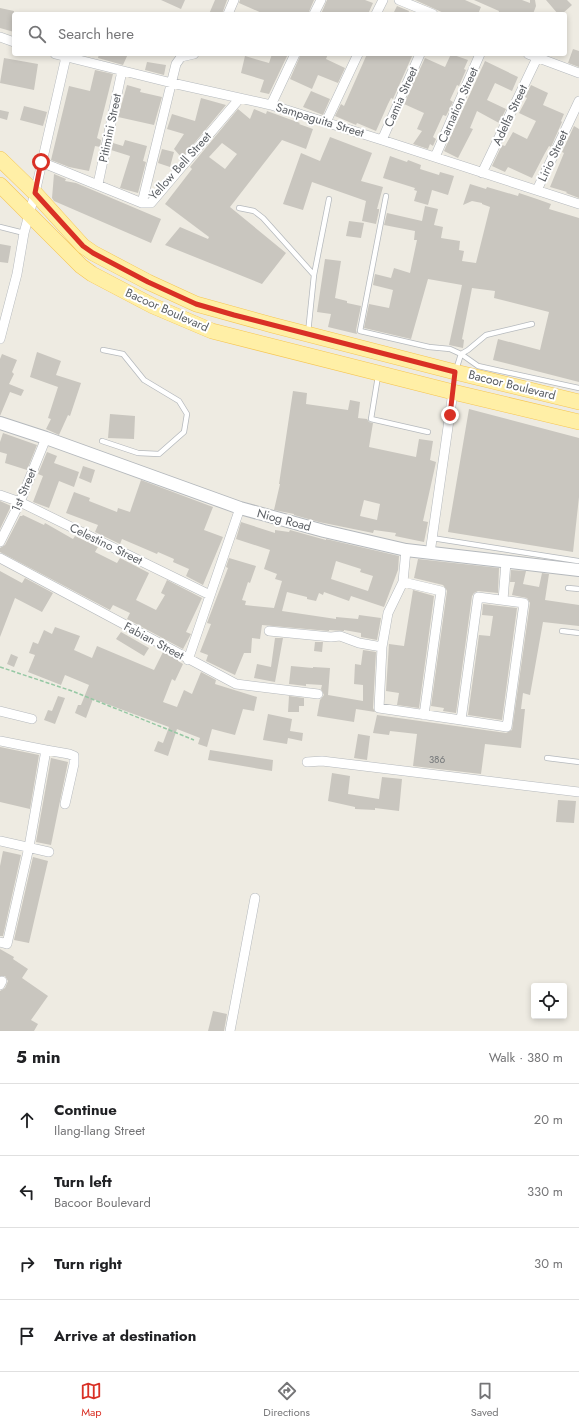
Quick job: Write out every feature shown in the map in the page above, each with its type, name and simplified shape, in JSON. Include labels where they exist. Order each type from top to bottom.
[{"type":"main road","name":"Bacoor Boulevard","points":[[0,159],[35,193],[83,246],[109,262],[196,304],[455,372],[579,402]]},
{"type":"main road","name":"Bacoor Boulevard","points":[[0,185],[81,266],[97,277],[166,312],[212,331],[453,392],[579,422]]},
{"type":"main road","points":[[453,392],[455,372]]},
{"type":"street","points":[[229,12],[234,0]]},
{"type":"street","points":[[315,12],[321,0]]},
{"type":"street","points":[[377,12],[383,0]]},
{"type":"street","points":[[399,0],[428,12]]},
{"type":"street","points":[[0,37],[12,41]]},
{"type":"street","name":"Sampaguita Street","points":[[62,56],[172,83],[271,105],[579,204]]},
{"type":"street","points":[[142,203],[176,64],[181,57],[185,56]]},
{"type":"street","points":[[271,105],[294,56]]},
{"type":"street","points":[[326,122],[357,56]]},
{"type":"street","name":"Camia Street","points":[[382,140],[419,56]]},
{"type":"street","name":"Carnation Street","points":[[435,157],[479,56]]},
{"type":"street","points":[[533,56],[579,73]]},
{"type":"street","name":"Adelfa Street","points":[[482,173],[533,56]]},
{"type":"street","points":[[0,339],[17,274],[28,213],[35,193],[66,57]]},
{"type":"street","name":"Pitimini Street","points":[[98,184],[122,71]]},
{"type":"street","name":"Yellow Bell Street","points":[[41,162],[142,203],[151,202],[240,98]]},
{"type":"street","name":"Lirio Street","points":[[537,190],[579,101]]},
{"type":"street","points":[[430,553],[453,392]]},
{"type":"street","name":"Niog Road","points":[[0,423],[46,438],[240,508],[324,531],[406,550],[506,562],[578,567]]},
{"type":"street","name":"1st Street","points":[[0,542],[20,502],[46,438]]},
{"type":"street","name":"Celestino Street","points":[[0,495],[20,502],[210,595]]},
{"type":"street","points":[[188,660],[240,508]]},
{"type":"street","points":[[406,550],[403,582],[388,613],[382,647],[379,708],[507,727],[524,603],[478,597],[461,720]]},
{"type":"street","name":"Fabian Street","points":[[0,558],[188,660],[236,684],[318,694]]},
{"type":"street","points":[[503,600],[506,562]]},
{"type":"street","points":[[403,582],[441,591],[424,715]]},
{"type":"street","points":[[270,631],[331,637],[340,636],[359,643],[382,647]]},
{"type":"street","points":[[0,711],[32,719]]},
{"type":"street","points":[[0,741],[74,756],[74,764],[65,804]]},
{"type":"street","points":[[0,942],[7,944],[30,848],[46,750]]},
{"type":"street","points":[[307,762],[322,761],[579,792]]},
{"type":"street","points":[[0,843],[48,852]]},
{"type":"street","points":[[230,1031],[255,898]]},
{"type":"lane","points":[[386,196],[360,331],[429,347],[450,349],[461,354],[478,366],[579,388]]},
{"type":"lane","points":[[308,334],[314,275],[329,199]]},
{"type":"lane","points":[[239,208],[254,211],[263,218],[314,275]]},
{"type":"lane","points":[[0,228],[24,233]]},
{"type":"lane","points":[[455,372],[461,354],[486,336],[532,324]]},
{"type":"lane","points":[[102,440],[138,453],[159,454],[184,432],[187,414],[179,401],[144,380],[123,354],[103,350]]},
{"type":"lane","points":[[378,373],[371,419],[428,432]]},
{"type":"lane","points":[[432,538],[578,567],[579,555]]},
{"type":"lane","points":[[568,588],[579,589]]},
{"type":"lane","points":[[562,631],[579,633]]},
{"type":"lane","points":[[547,758],[579,762]]},
{"type":"path","points":[[0,666],[72,691],[194,740]]},
{"type":"building","points":[[161,0],[185,0],[181,9]]},
{"type":"building","points":[[215,0],[227,0],[223,12],[210,12]]},
{"type":"building","points":[[240,0],[314,0],[309,12],[259,12],[239,3]]},
{"type":"building","points":[[327,0],[365,0],[373,3],[369,12],[322,12]]},
{"type":"building","points":[[415,0],[465,0],[481,7],[479,12],[442,12]]},
{"type":"building","points":[[474,0],[522,0],[530,3],[530,0],[535,0],[536,6],[534,12],[499,11]]},
{"type":"building","points":[[546,0],[567,0],[572,5],[564,12],[556,12]]},
{"type":"building","points":[[397,6],[409,11],[409,12],[394,12]]},
{"type":"building","points":[[0,8],[14,11],[12,12],[12,31],[0,28]]},
{"type":"building","points":[[573,49],[579,51],[579,67],[568,63]]},
{"type":"building","points":[[98,56],[127,56],[123,65],[98,58]]},
{"type":"building","points":[[245,56],[269,63],[271,56],[287,56],[269,94],[260,92],[264,80],[241,73]]},
{"type":"building","points":[[300,56],[327,56],[326,59],[345,68],[338,83],[318,75],[312,89],[290,79]]},
{"type":"building","points":[[366,56],[412,56],[393,99],[391,98],[376,131],[357,123],[356,125],[335,116],[341,104],[344,106]]},
{"type":"building","points":[[450,56],[457,56],[468,60],[464,69],[466,70],[459,86],[457,85],[450,100],[453,102],[446,116],[443,115],[433,137],[436,139],[433,146],[430,144],[428,149],[413,144],[422,131],[417,129],[424,113],[404,104],[425,58],[445,67]]},
{"type":"building","points":[[4,58],[38,64],[34,90],[0,83]]},
{"type":"building","points":[[485,61],[518,77],[512,91],[495,83],[487,100],[506,109],[499,123],[477,111],[470,128],[473,129],[458,158],[444,151]]},
{"type":"building","points":[[147,62],[166,65],[164,75],[145,70]]},
{"type":"building","points":[[95,70],[113,74],[97,138],[101,140],[100,147],[95,146],[89,171],[69,167],[51,160],[69,86],[90,91]]},
{"type":"building","points":[[127,85],[141,89],[140,92],[162,97],[154,125],[118,117]]},
{"type":"building","points":[[531,85],[548,93],[543,105],[564,114],[551,147],[549,146],[532,178],[508,167],[505,172],[492,166],[502,145],[505,146],[513,132],[527,139],[536,121],[519,113],[527,98],[525,97]]},
{"type":"building","points":[[311,91],[330,99],[323,115],[303,107]]},
{"type":"building","points":[[201,98],[226,105],[182,158],[174,149],[184,134],[167,129],[172,114],[195,121]]},
{"type":"building","points":[[24,106],[47,112],[43,126],[20,120]]},
{"type":"building","points":[[238,109],[250,119],[254,109],[266,114],[267,111],[313,129],[306,149],[282,140],[230,207],[286,253],[262,284],[165,245],[180,227],[208,239],[209,237],[165,204],[192,169],[190,167]],"holes":[[[222,143],[237,154],[225,169],[209,157]]]},
{"type":"building","points":[[0,110],[9,112],[7,120],[0,118]]},
{"type":"building","points":[[574,126],[579,129],[579,198],[566,193],[567,192],[550,187],[564,153],[562,152]]},
{"type":"building","points":[[330,137],[372,153],[361,181],[383,187],[377,209],[379,209],[379,211],[376,224],[362,221],[366,201],[312,182],[303,210],[283,204],[301,153],[320,161]]},
{"type":"building","points":[[125,140],[147,146],[143,161],[146,162],[138,193],[120,188],[130,156],[111,150],[113,143],[123,146]]},
{"type":"building","points":[[162,149],[174,152],[170,167],[158,163]]},
{"type":"building","points":[[390,156],[421,165],[420,169],[439,175],[440,172],[454,176],[448,195],[432,190],[428,205],[414,201],[417,191],[414,190],[415,188],[383,178]]},
{"type":"building","points":[[54,174],[66,179],[65,181],[76,183],[161,219],[151,243],[54,201],[52,198]]},
{"type":"building","points":[[470,184],[486,189],[487,187],[518,196],[519,193],[551,204],[549,209],[579,218],[579,382],[493,360],[498,339],[540,350],[549,312],[494,298],[495,291],[472,288],[462,339],[464,340],[463,348],[449,345],[462,285],[428,279],[411,339],[364,328],[369,304],[389,308],[393,290],[373,285],[375,274],[391,278],[394,268],[410,273],[417,240],[414,240],[415,231],[384,225],[387,213],[422,221],[425,206],[438,209],[434,225],[443,227],[441,238],[460,241],[459,250],[464,251],[462,261],[476,263],[490,207],[482,203],[472,201],[463,205]]},
{"type":"building","points":[[349,221],[364,223],[361,238],[346,236]]},
{"type":"building","points":[[0,244],[11,246],[8,263],[0,262]]},
{"type":"building","points":[[325,259],[341,261],[335,298],[347,301],[347,303],[361,306],[356,330],[357,334],[328,327],[331,314],[317,312]]},
{"type":"building","points":[[37,352],[61,361],[56,375],[81,383],[70,416],[68,415],[59,435],[46,429],[51,419],[48,418],[58,387],[30,377]]},
{"type":"building","points":[[2,354],[17,360],[12,372],[14,374],[9,384],[24,390],[21,396],[10,392],[0,416],[0,359]]},
{"type":"building","points":[[293,391],[307,393],[306,404],[348,410],[350,400],[360,402],[358,418],[367,419],[369,422],[373,423],[369,447],[416,457],[419,439],[433,441],[430,460],[436,462],[423,521],[428,522],[424,542],[395,536],[396,533],[374,530],[373,533],[319,522],[294,514],[274,510]],"holes":[[[364,500],[380,504],[377,520],[360,516]]]},
{"type":"building","points":[[469,409],[579,438],[579,497],[573,552],[448,532]]},
{"type":"building","points":[[110,414],[135,416],[134,439],[108,438]]},
{"type":"building","points":[[3,433],[37,445],[27,470],[5,463],[7,454],[0,452],[0,442]]},
{"type":"building","points":[[47,452],[57,456],[54,463],[79,472],[74,487],[59,481],[49,508],[33,502],[43,476],[38,474]]},
{"type":"building","points":[[83,466],[95,470],[91,483],[79,478]]},
{"type":"building","points":[[141,480],[213,507],[204,530],[223,537],[203,585],[186,576],[189,569],[173,562],[174,559],[158,552],[157,554],[122,539],[120,544],[95,532],[98,525],[66,513],[74,492],[90,498],[89,501],[117,512],[118,508],[130,512]]},
{"type":"building","points":[[0,501],[11,506],[0,529]]},
{"type":"building","points":[[23,515],[44,525],[45,523],[73,539],[75,536],[98,547],[95,552],[117,563],[120,558],[149,573],[136,600],[156,610],[165,595],[161,593],[167,580],[202,598],[186,632],[191,634],[183,649],[127,619],[130,613],[113,605],[110,610],[0,552],[0,548],[5,545],[20,516]]},
{"type":"building","points":[[241,522],[275,533],[275,530],[289,532],[290,530],[326,540],[399,556],[398,570],[384,607],[351,596],[349,601],[324,592],[323,595],[319,593],[316,601],[287,592],[282,611],[336,619],[336,617],[358,619],[359,615],[381,618],[377,640],[361,637],[361,633],[344,630],[329,631],[262,625],[260,639],[252,638],[251,653],[244,653],[235,675],[206,661],[208,655],[200,652],[211,624],[207,623],[228,568],[226,567],[229,558],[256,566],[250,583],[248,582],[242,600],[246,601],[245,605],[274,608],[282,581],[275,579],[277,574],[264,569],[270,550],[236,539]],"holes":[[[336,561],[361,569],[360,572],[373,576],[368,591],[331,579]]]},
{"type":"building","points":[[418,559],[499,568],[498,593],[478,591],[472,596],[456,713],[443,711],[444,708],[431,706],[447,591],[443,585],[414,578]]},
{"type":"building","points":[[511,570],[526,571],[523,584],[539,587],[542,573],[549,574],[545,600],[579,605],[579,626],[543,622],[530,695],[523,693],[521,709],[525,709],[521,748],[485,744],[481,774],[413,766],[417,734],[390,731],[389,735],[373,733],[377,715],[506,733],[512,730],[530,603],[527,598],[512,595],[515,582],[510,582]]},
{"type":"building","points":[[0,571],[22,583],[25,578],[53,593],[42,612],[15,598],[0,637]]},
{"type":"building","points":[[413,590],[434,596],[419,708],[397,705],[399,693],[386,691],[389,644],[404,646]]},
{"type":"building","points":[[483,604],[517,608],[502,720],[468,715],[479,635],[490,636],[493,616],[482,615]]},
{"type":"building","points":[[55,627],[80,636],[74,650],[92,658],[97,646],[154,670],[163,652],[178,660],[183,664],[175,681],[172,679],[163,702],[177,707],[184,690],[192,694],[201,672],[216,680],[215,684],[257,697],[254,711],[243,709],[235,735],[212,729],[207,747],[198,744],[200,738],[177,729],[168,756],[154,751],[158,741],[163,743],[169,727],[93,699],[86,718],[75,713],[78,705],[81,705],[89,685],[65,675],[61,685],[28,672],[35,655],[29,653],[33,642],[38,644],[44,630],[52,634]]},
{"type":"building","points":[[121,632],[149,648],[144,656],[116,639]]},
{"type":"building","points":[[275,638],[283,638],[275,682],[254,678],[257,664],[271,667]]},
{"type":"building","points":[[315,642],[323,642],[322,652],[314,651]]},
{"type":"building","points":[[363,650],[376,652],[373,708],[375,712],[356,709],[354,722],[317,716],[320,700],[324,695],[321,689],[322,685],[306,684],[306,686],[289,684],[291,666],[330,668],[328,695],[363,701],[363,685],[354,684],[355,664],[361,665]]},
{"type":"building","points":[[11,654],[18,657],[14,667],[7,664]]},
{"type":"building","points":[[58,696],[65,698],[55,724],[44,720],[48,710],[52,711]]},
{"type":"building","points":[[289,696],[304,698],[304,706],[299,706],[299,712],[288,712]]},
{"type":"building","points":[[268,714],[292,719],[290,731],[303,733],[302,741],[288,738],[287,744],[263,740]]},
{"type":"building","points":[[358,734],[370,736],[367,760],[354,758]]},
{"type":"building","points":[[0,747],[39,755],[30,809],[0,802]]},
{"type":"building","points":[[210,750],[273,760],[272,771],[208,760]]},
{"type":"building","points":[[51,758],[68,762],[51,845],[36,842]]},
{"type":"building","points":[[332,773],[350,776],[348,794],[379,799],[382,777],[402,779],[399,811],[375,808],[375,810],[355,809],[355,807],[328,801]]},
{"type":"building","points":[[558,800],[576,801],[574,823],[556,822]]},
{"type":"building","points":[[3,851],[21,855],[3,936],[0,936],[0,866]]},
{"type":"building","points":[[33,857],[48,861],[29,943],[14,940]]},
{"type":"building","points":[[0,949],[14,957],[13,959],[28,969],[22,978],[48,996],[31,1020],[38,1024],[34,1031],[0,1031],[0,991],[5,988],[8,981],[5,976],[0,976]]},
{"type":"building","points":[[213,1011],[227,1014],[224,1031],[208,1031]]},
{"type":"route","points":[[41,162],[35,193],[83,246],[93,253],[148,282],[196,304],[455,372],[450,415]]}]
